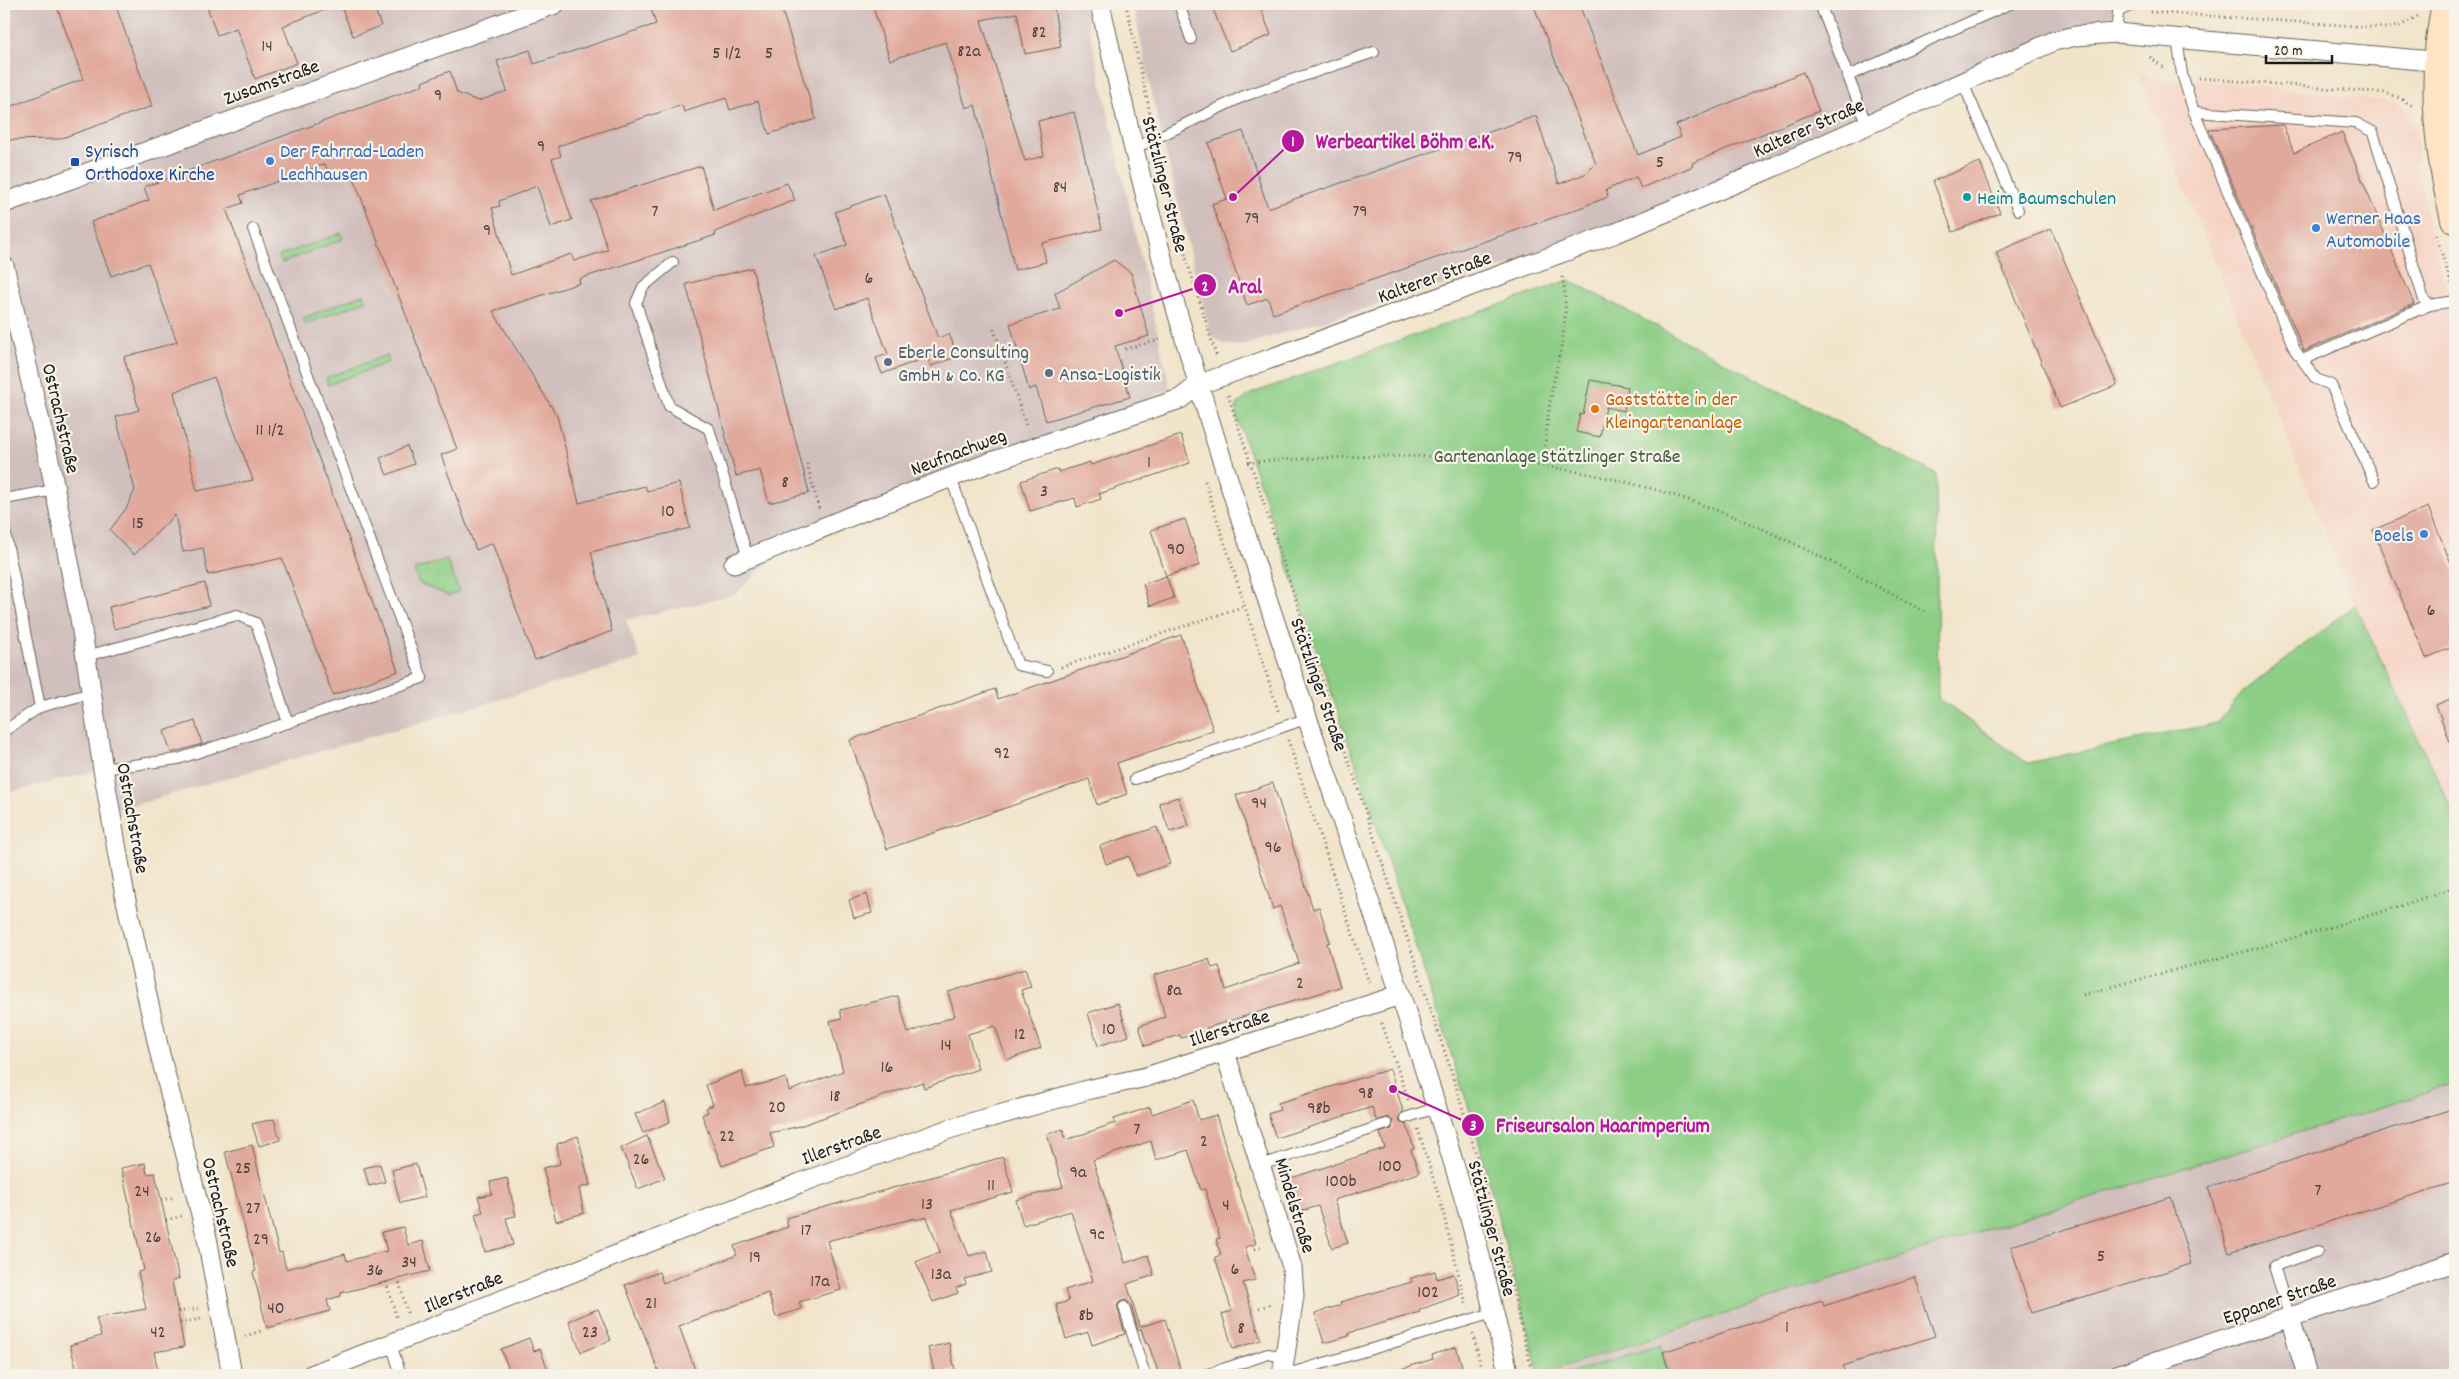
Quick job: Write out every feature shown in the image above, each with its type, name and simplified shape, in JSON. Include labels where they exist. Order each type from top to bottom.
[{"type":"main road","points":[[2434,8],[2447,62],[2437,100],[2441,146],[2455,219]]},
{"type":"street","name":"Zusamstraße","points":[[4,203],[555,4]]},
{"type":"street","name":"Stätzlinger Straße","points":[[1100,4],[1133,149],[1198,385],[1436,1108],[1468,1211],[1509,1375]]},
{"type":"street","name":"Kalterer Straße","points":[[1198,385],[1616,234],[1867,126],[2054,41],[2076,36],[2116,33],[2447,62]]},
{"type":"street","name":"Ostrachstraße","points":[[4,266],[55,490],[86,656],[125,896],[160,1054],[207,1238],[232,1375]]},
{"type":"street","name":"Neufnachweg","points":[[741,561],[866,510],[1033,447],[1180,399],[1198,385]]},
{"type":"street","name":"Illerstraße","points":[[311,1375],[800,1183],[949,1129],[1087,1090],[1146,1077],[1400,995]]},
{"type":"street","name":"Mindelstraße","points":[[1225,1052],[1294,1276],[1294,1296],[1283,1367]]},
{"type":"street","name":"Eppaner Straße","points":[[2117,1375],[2455,1262]]},
{"type":"street","points":[[2290,1318],[2307,1375]]},
{"type":"lane","points":[[1179,4],[1191,39]]},
{"type":"lane","points":[[1820,4],[1867,126]]},
{"type":"lane","points":[[1848,76],[2010,4]]},
{"type":"lane","points":[[2116,33],[2119,7],[2136,4]]},
{"type":"lane","points":[[2177,38],[2182,74],[2194,112],[2295,350],[2316,379],[2331,385],[2374,481]]},
{"type":"lane","points":[[1133,149],[1244,96],[1374,52]]},
{"type":"lane","points":[[1963,83],[2018,210]]},
{"type":"lane","points":[[2194,112],[2356,123],[2373,132],[2424,300],[2430,306]]},
{"type":"lane","points":[[103,769],[178,759],[422,678],[253,229]]},
{"type":"lane","points":[[673,262],[644,287],[636,303],[669,406],[709,429],[741,561]]},
{"type":"lane","points":[[2302,360],[2430,306],[2455,301]]},
{"type":"lane","points":[[951,478],[1018,665],[1046,672]]},
{"type":"lane","points":[[4,499],[55,490]]},
{"type":"lane","points":[[4,527],[40,707]]},
{"type":"lane","points":[[86,656],[237,615],[256,623],[288,723]]},
{"type":"lane","points":[[4,730],[40,707],[91,693]]},
{"type":"lane","points":[[1135,779],[1308,718]]},
{"type":"lane","points":[[1409,1117],[1436,1108]]},
{"type":"lane","points":[[1260,1165],[1387,1124]]},
{"type":"lane","points":[[2290,1318],[2274,1266],[2318,1251]]},
{"type":"lane","points":[[1124,1307],[1145,1375]]},
{"type":"lane","points":[[1205,1375],[1268,1354],[1283,1367],[1294,1372],[1493,1313]]},
{"type":"lane","points":[[401,1375],[402,1340]]},
{"type":"path","points":[[1126,4],[1156,139],[1187,261],[1249,463],[1456,1086],[1496,1222],[1533,1375]]},
{"type":"path","points":[[2161,13],[2386,28],[2406,24],[2434,8]]},
{"type":"path","points":[[2197,78],[2386,93],[2400,98],[2420,111]]},
{"type":"path","points":[[1543,466],[1550,402],[1566,309],[1564,282],[1557,256]]},
{"type":"path","points":[[994,329],[1033,447]]},
{"type":"path","points":[[1125,349],[1183,334]]},
{"type":"path","points":[[1226,470],[1249,463],[1387,455],[1464,456],[1586,473],[1664,492],[1733,517],[1838,566],[1927,613]]},
{"type":"path","points":[[807,464],[823,528]]},
{"type":"path","points":[[1203,473],[1375,1003],[1409,1117],[1441,1204],[1483,1375]]},
{"type":"path","points":[[1046,672],[1268,600]]},
{"type":"path","points":[[2083,995],[2337,924],[2455,887]]},
{"type":"path","points":[[398,1278],[402,1340]]},
{"type":"path","points":[[386,1282],[402,1340]]},
{"type":"shaded area","points":[[4,4],[1084,4],[1170,389],[770,560],[735,595],[626,620],[640,659],[110,812],[103,769],[4,794]]},
{"type":"shaded area","points":[[1133,4],[2134,4],[1942,93],[1616,233],[1240,346],[1223,344],[1210,334],[1152,96]]},
{"type":"shaded area","points":[[2137,72],[2171,82],[2200,80],[2395,102],[2410,112],[2417,128],[2417,168],[2428,222],[2443,276],[2455,308],[2455,816],[2355,605]]},
{"type":"shaded area","points":[[2455,1084],[2455,1375],[1544,1375],[1889,1260]]},
{"type":"green space","points":[[341,233],[343,239],[282,263],[279,256]]},
{"type":"green space","name":"Gartenanlage Stätzlinger Straße","points":[[1569,280],[1936,474],[1938,698],[2027,763],[2217,723],[2243,692],[2355,605],[2455,816],[2455,1084],[1889,1260],[1539,1375],[1475,1127],[1356,764],[1236,415],[1237,405],[1250,394]]},
{"type":"green space","points":[[364,294],[366,301],[305,324],[303,318]]},
{"type":"green space","points":[[387,355],[389,362],[328,385],[326,378]]},
{"type":"green space","points":[[447,560],[459,591],[449,596],[419,583],[414,570]]},
{"type":"green space","points":[[1660,1345],[1670,1375],[1565,1375]]},
{"type":"building","points":[[56,4],[115,4],[152,106],[59,139],[4,140],[4,109],[83,79]]},
{"type":"building","points":[[206,4],[337,5],[283,26],[297,63],[255,79],[236,28],[217,35]]},
{"type":"building","points":[[340,4],[373,4],[381,26],[353,36]]},
{"type":"building","points":[[668,4],[780,4],[816,119],[769,134],[758,101],[730,110],[726,98],[684,112],[682,105],[558,146],[561,156],[552,159],[572,220],[551,227],[537,186],[499,201],[500,206],[492,208],[511,275],[571,254],[574,261],[608,250],[591,201],[701,166],[714,210],[787,183],[795,200],[715,232],[716,235],[579,279],[580,283],[493,311],[557,416],[579,503],[645,486],[647,491],[679,483],[690,528],[591,552],[612,631],[535,660],[492,543],[476,550],[441,455],[457,449],[351,171],[331,178],[325,164],[240,195],[243,203],[226,209],[398,671],[333,695],[282,558],[208,575],[203,548],[183,552],[175,515],[134,555],[110,530],[127,507],[135,490],[116,417],[139,410],[124,357],[177,342],[148,263],[111,276],[91,222],[149,200],[144,187],[423,85],[422,82],[450,71],[457,93],[478,101],[507,91],[497,61],[530,50],[534,64],[656,24],[651,9]],"holes":[[[214,377],[253,480],[197,491],[174,392]]]},
{"type":"building","points":[[872,4],[1053,4],[1061,47],[1025,54],[1017,13],[981,20],[1025,161],[1044,156],[1038,121],[1074,112],[1102,229],[1042,243],[1046,262],[1015,270],[975,105],[966,108],[946,42],[890,60]]},
{"type":"building","points":[[1211,4],[1259,4],[1271,35],[1230,51]]},
{"type":"building","points":[[1533,4],[1579,4],[1638,155],[1681,137],[1676,125],[1803,72],[1819,111],[1692,163],[1693,166],[1641,188],[1636,177],[1606,190],[1608,197],[1561,215],[1273,314],[1268,298],[1247,305],[1212,204],[1227,199],[1208,143],[1243,131],[1268,208],[1536,116],[1559,184],[1585,174],[1596,164]]},
{"type":"building","name":"Werner Haas Automobile","points":[[2283,125],[2294,153],[2342,132],[2414,304],[2304,351],[2209,129]]},
{"type":"building","name":"Heim Baumschulen","points":[[1980,162],[2000,213],[1953,232],[1933,181]]},
{"type":"building","points":[[884,194],[938,338],[949,334],[958,356],[931,366],[927,357],[882,374],[876,358],[888,354],[867,298],[836,309],[816,256],[847,245],[835,212]]},
{"type":"building","points":[[2051,229],[2117,385],[2060,408],[1996,252]]},
{"type":"building","points":[[1114,260],[1131,273],[1149,336],[1115,346],[1130,397],[1046,421],[1036,387],[1029,390],[1010,324],[1060,309],[1055,293]]},
{"type":"building","points":[[752,268],[809,493],[769,503],[760,470],[736,476],[686,284]]},
{"type":"building","name":"Gaststätte in der Kleingartenanlage","points":[[1590,380],[1628,387],[1624,411],[1606,407],[1600,437],[1576,432],[1580,414],[1583,415]]},
{"type":"building","points":[[1181,435],[1190,463],[1099,494],[1101,499],[1077,507],[1075,498],[1030,511],[1021,481],[1058,469],[1058,472],[1090,462],[1091,465]]},
{"type":"building","points":[[407,446],[414,464],[387,475],[380,458]]},
{"type":"building","points":[[2428,507],[2455,573],[2455,646],[2426,658],[2373,530]]},
{"type":"building","points":[[1185,519],[1200,565],[1166,576],[1151,530]]},
{"type":"building","points":[[1166,576],[1174,598],[1150,606],[1143,584]]},
{"type":"building","points":[[205,583],[209,606],[114,629],[109,607]]},
{"type":"building","points":[[1181,635],[1213,730],[1117,763],[1127,794],[1097,805],[1089,779],[887,849],[850,740],[995,689],[998,699]]},
{"type":"building","points":[[2455,697],[2455,752],[2454,752],[2436,705]]},
{"type":"building","points":[[195,721],[202,744],[171,753],[164,731]]},
{"type":"building","points":[[1273,783],[1313,909],[1319,907],[1330,942],[1327,943],[1340,987],[1206,1028],[1207,1031],[1181,1038],[1180,1035],[1145,1046],[1139,1026],[1165,1017],[1154,975],[1209,959],[1212,968],[1219,966],[1226,990],[1299,963],[1280,906],[1273,909],[1236,795]]},
{"type":"building","points":[[1178,797],[1189,826],[1170,832],[1159,803]]},
{"type":"building","points":[[1157,827],[1170,864],[1136,876],[1129,856],[1106,864],[1100,846]]},
{"type":"building","points":[[867,894],[872,913],[854,918],[849,900]]},
{"type":"building","points":[[1025,969],[1031,987],[1021,990],[1041,1048],[1007,1060],[995,1026],[968,1034],[978,1069],[924,1088],[922,1082],[800,1126],[770,1133],[774,1147],[722,1166],[702,1115],[708,1112],[706,1108],[713,1105],[706,1085],[742,1071],[746,1088],[786,1078],[789,1091],[843,1071],[830,1021],[842,1018],[840,1010],[898,996],[908,1033],[955,1016],[948,992]]},
{"type":"building","points":[[1118,1003],[1129,1036],[1098,1046],[1088,1013]]},
{"type":"building","points":[[1390,1069],[1403,1111],[1398,1120],[1407,1125],[1414,1149],[1411,1150],[1419,1173],[1334,1200],[1348,1243],[1332,1248],[1318,1206],[1299,1212],[1288,1179],[1385,1148],[1380,1133],[1392,1129],[1393,1121],[1388,1117],[1376,1120],[1372,1107],[1276,1138],[1268,1114],[1280,1110],[1278,1103]]},
{"type":"building","points":[[1193,1100],[1199,1120],[1216,1115],[1256,1244],[1245,1247],[1255,1280],[1243,1283],[1261,1340],[1233,1349],[1222,1314],[1232,1311],[1215,1257],[1221,1255],[1216,1239],[1220,1238],[1205,1189],[1201,1190],[1188,1150],[1156,1160],[1151,1141],[1093,1160],[1125,1263],[1148,1255],[1154,1275],[1127,1284],[1140,1327],[1165,1319],[1182,1375],[1159,1375],[1148,1343],[1146,1344],[1141,1329],[1138,1330],[1131,1305],[1126,1300],[1119,1302],[1117,1306],[1125,1334],[1092,1345],[1088,1332],[1066,1339],[1056,1305],[1069,1301],[1065,1290],[1093,1281],[1071,1211],[1023,1225],[1016,1200],[1063,1187],[1047,1134],[1063,1129],[1066,1140],[1115,1123],[1114,1119],[1150,1107],[1152,1114]]},
{"type":"building","points":[[665,1102],[670,1122],[643,1133],[635,1114]]},
{"type":"building","points":[[2455,1108],[2455,1182],[2229,1253],[2208,1187]]},
{"type":"building","points":[[274,1119],[280,1140],[259,1146],[252,1124]]},
{"type":"building","points":[[578,1136],[590,1185],[579,1188],[584,1213],[556,1221],[543,1168],[560,1164],[557,1144]]},
{"type":"building","points":[[647,1136],[665,1178],[638,1189],[621,1148]]},
{"type":"building","points":[[252,1145],[279,1253],[282,1252],[286,1269],[345,1254],[347,1261],[387,1251],[382,1232],[403,1227],[408,1245],[423,1241],[430,1271],[341,1293],[341,1296],[327,1300],[330,1311],[267,1328],[253,1272],[256,1271],[225,1152]]},
{"type":"building","points":[[1003,1157],[1013,1192],[951,1210],[969,1256],[987,1251],[992,1272],[964,1279],[966,1284],[956,1288],[958,1293],[933,1302],[916,1262],[940,1252],[927,1217],[916,1220],[915,1218],[827,1241],[841,1290],[799,1302],[801,1309],[776,1317],[768,1293],[679,1326],[697,1375],[660,1375],[625,1285],[659,1272],[663,1283],[737,1255],[734,1246],[788,1227],[786,1218]]},
{"type":"building","points":[[145,1163],[147,1174],[155,1173],[179,1279],[172,1281],[184,1347],[154,1352],[159,1375],[78,1375],[70,1345],[101,1336],[96,1318],[146,1309],[138,1272],[144,1270],[121,1168]]},
{"type":"building","points":[[380,1164],[385,1182],[369,1186],[364,1168]]},
{"type":"building","points":[[416,1164],[425,1197],[400,1203],[392,1170]]},
{"type":"building","points":[[507,1178],[516,1216],[506,1218],[513,1245],[485,1252],[475,1214],[483,1212],[478,1197],[492,1194],[490,1182]]},
{"type":"building","points":[[2171,1197],[2191,1264],[2031,1313],[2011,1246]]},
{"type":"building","points":[[1435,1271],[1437,1279],[1454,1274],[1460,1295],[1419,1310],[1420,1312],[1349,1333],[1349,1336],[1324,1343],[1315,1313],[1341,1305],[1340,1302],[1412,1282],[1411,1278]]},
{"type":"building","points":[[1915,1277],[1935,1336],[1843,1366],[1846,1375],[1670,1375],[1663,1352],[1822,1301],[1824,1306]]},
{"type":"building","points":[[598,1309],[611,1340],[581,1352],[569,1321]]},
{"type":"building","points":[[529,1338],[534,1351],[540,1349],[550,1375],[511,1375],[501,1349]]},
{"type":"building","points":[[949,1343],[955,1370],[935,1375],[928,1348]]},
{"type":"building","points":[[1456,1347],[1465,1375],[1396,1375],[1395,1371],[1433,1359],[1432,1355]]},
{"type":"place","name":"Der Fahrrad-Laden Lechhausen","points":[[270,161]]},
{"type":"place","name":"Syrisch Orthodoxe Kirche","points":[[75,162]]},
{"type":"place","name":"Werbeartikel Böhm e.K.","points":[[1233,197]]},
{"type":"place","name":"Heim Baumschulen","points":[[1967,197]]},
{"type":"place","name":"Werner Haas Automobile","points":[[2316,228]]},
{"type":"place","name":"Aral","points":[[1119,313]]},
{"type":"place","name":"Eberle Consulting GmbH & Co. KG","points":[[888,362]]},
{"type":"place","name":"Ansa-Logistik","points":[[1049,373]]},
{"type":"place","name":"Gaststätte in der Kleingartenanlage","points":[[1595,409]]},
{"type":"place","name":"Boels","points":[[2424,534]]},
{"type":"place","name":"Friseursalon Haarimperium","points":[[1393,1089]]}]
